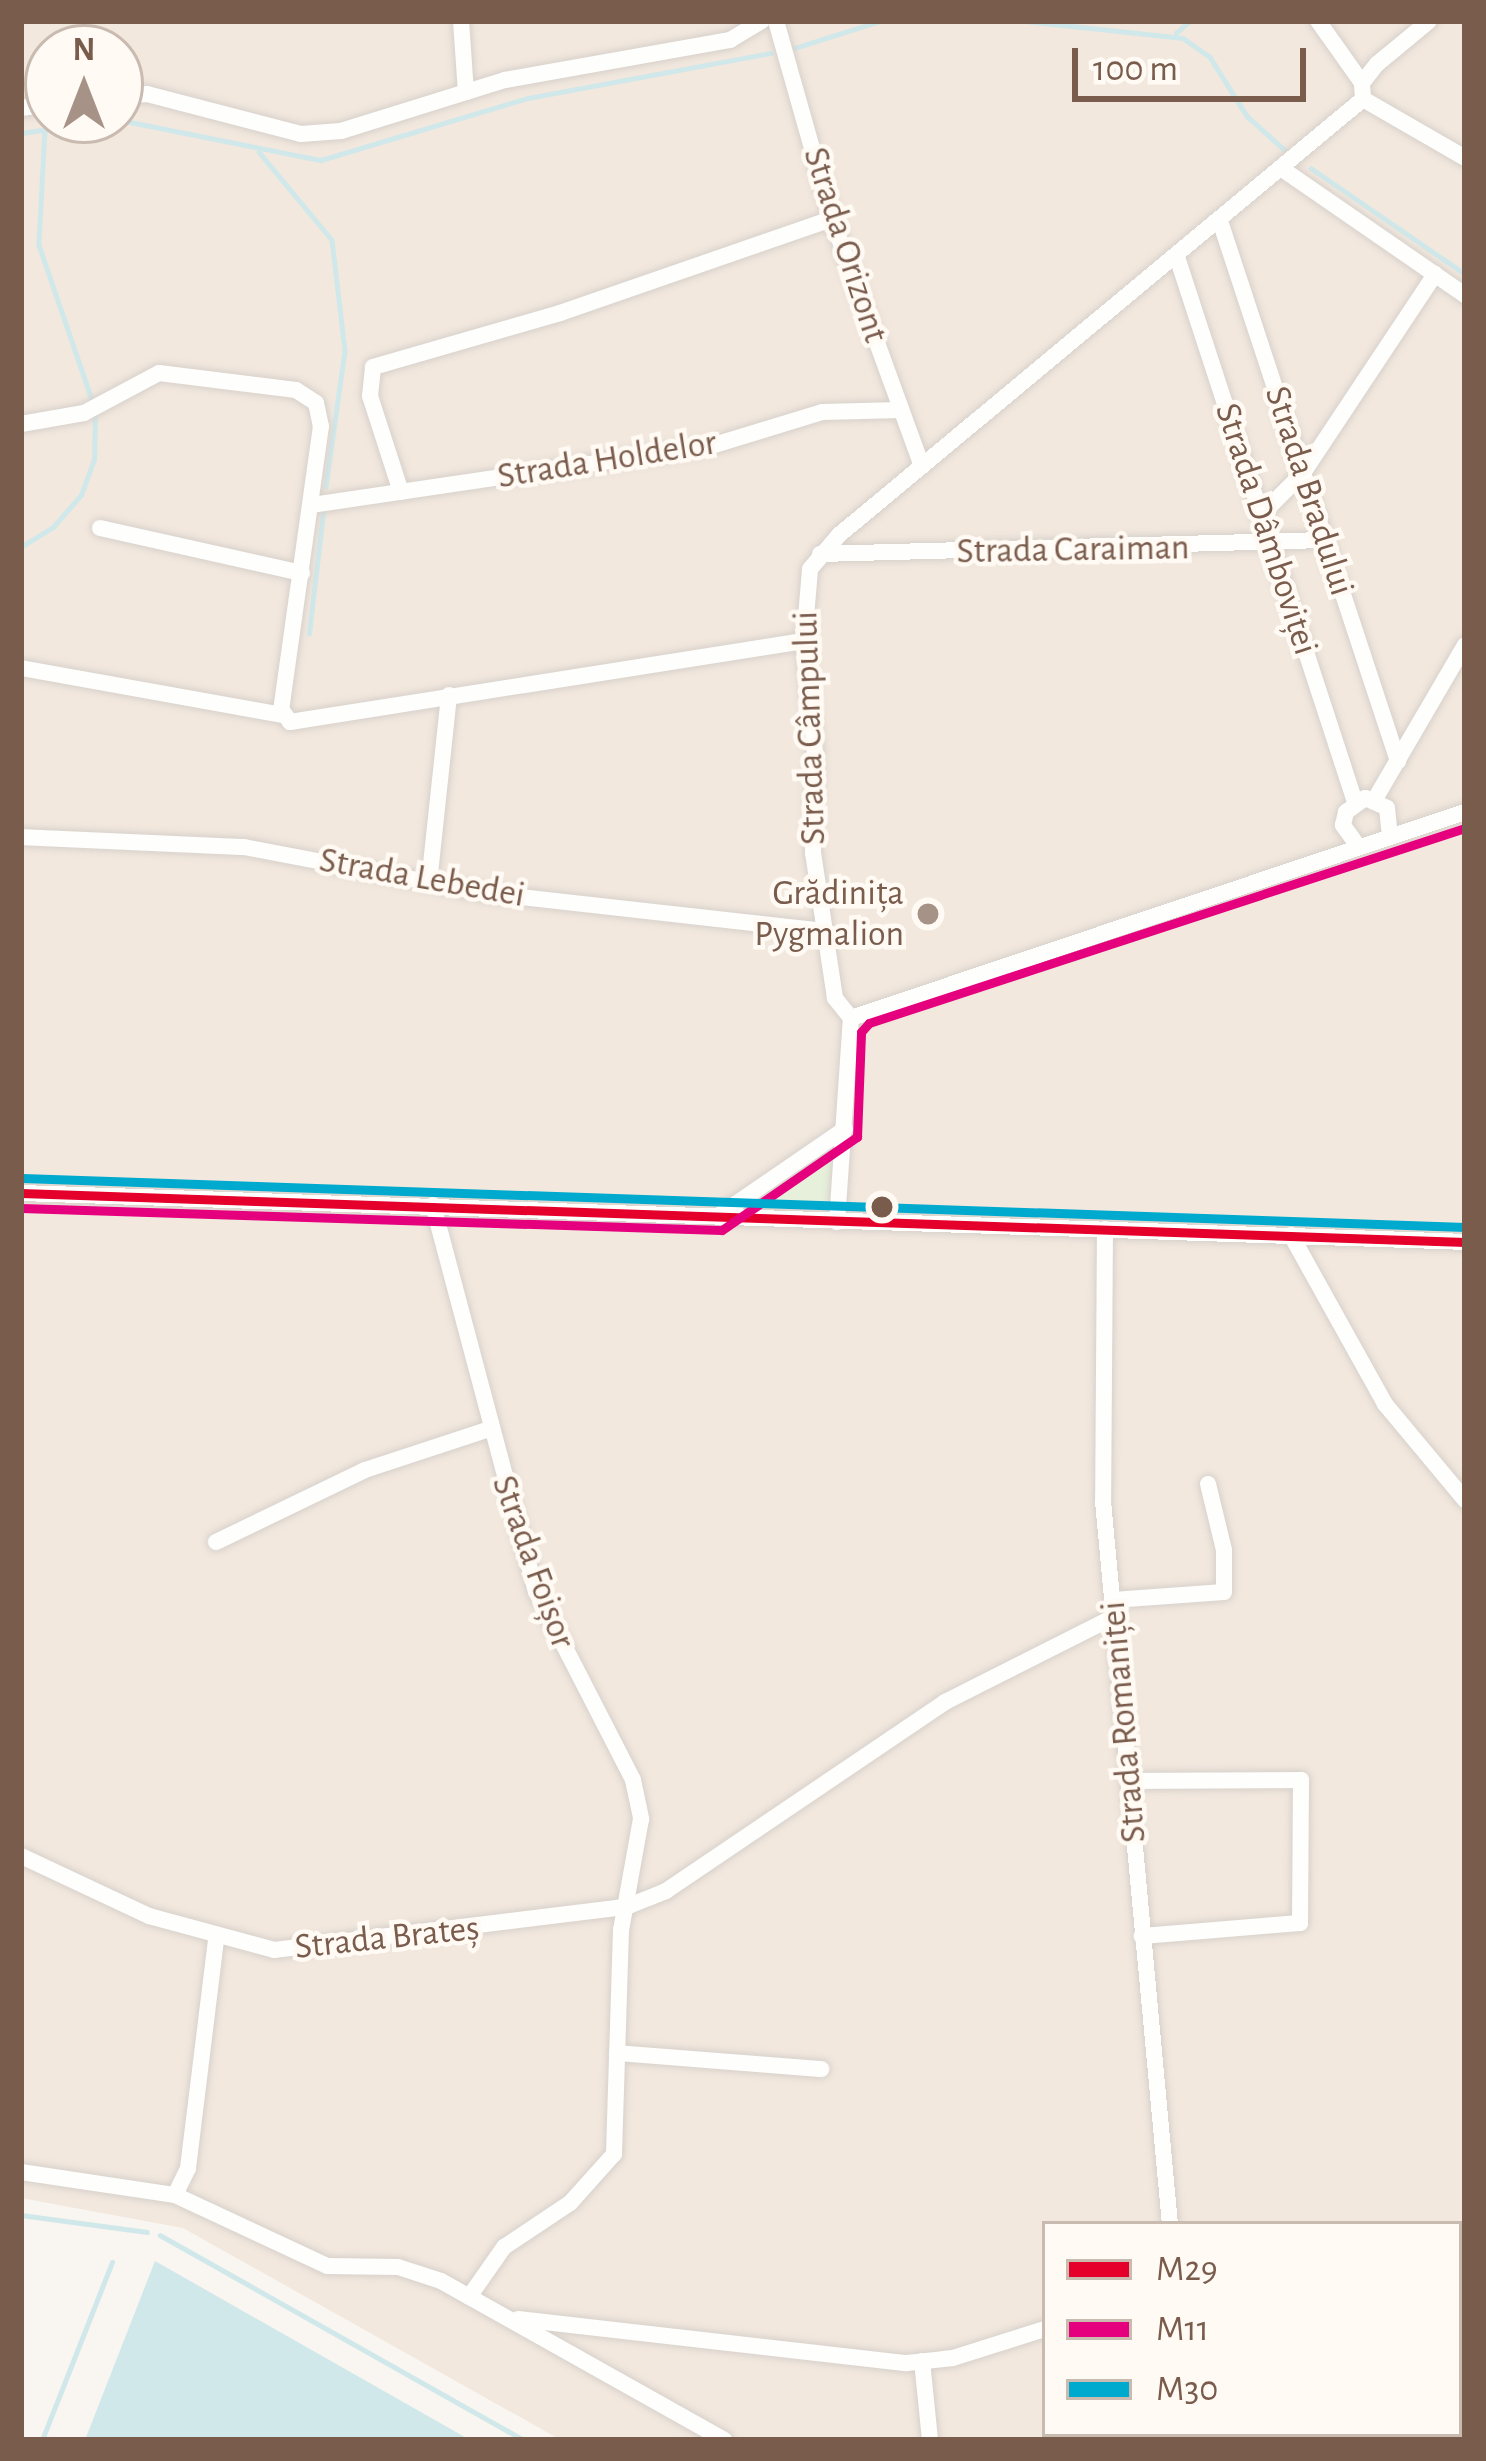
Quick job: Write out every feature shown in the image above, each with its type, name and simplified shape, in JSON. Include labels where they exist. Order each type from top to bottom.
[{"type":"street","points":[[461,21],[466,92]]},
{"type":"street","points":[[144,94],[301,134],[373,125],[466,92],[730,40],[762,21]]},
{"type":"street","name":"Strada Orizont","points":[[776,21],[832,219],[922,466]]},
{"type":"street","points":[[1318,21],[1363,91],[1465,158]]},
{"type":"street","points":[[820,554],[1285,171],[1429,21]]},
{"type":"street","points":[[1285,171],[1465,295]]},
{"type":"street","points":[[401,492],[370,396],[373,367],[560,313],[832,219]]},
{"type":"street","name":"Strada Bradului","points":[[1220,221],[1398,761]]},
{"type":"street","name":"Strada Dâmboviței","points":[[1178,257],[1354,802]]},
{"type":"street","points":[[1261,515],[1303,472],[1435,274]]},
{"type":"street","points":[[21,424],[73,416],[159,373],[296,390],[316,403],[320,418],[312,506],[282,715]]},
{"type":"street","name":"Strada Holdelor","points":[[312,506],[711,446],[822,412],[901,410]]},
{"type":"street","points":[[100,528],[302,573]]},
{"type":"street","name":"Strada Caraiman","points":[[820,554],[1271,547],[1325,540]]},
{"type":"street","name":"Strada Câmpului","points":[[820,554],[807,588],[804,641],[823,931],[835,998],[850,1018],[837,1222]]},
{"type":"street","points":[[21,668],[282,715],[298,723],[804,641]]},
{"type":"street","points":[[1375,799],[1465,645]]},
{"type":"street","points":[[429,883],[449,695]]},
{"type":"street","points":[[1358,846],[1343,825],[1354,802],[1375,799],[1388,808],[1390,836]]},
{"type":"street","points":[[850,1018],[1465,812]]},
{"type":"street","name":"Strada Lebedei","points":[[21,837],[244,847],[429,883],[823,931]]},
{"type":"street","points":[[718,1216],[845,1129]]},
{"type":"street","points":[[21,1193],[1465,1242]]},
{"type":"street","name":"Strada Foișor","points":[[434,1205],[488,1430],[536,1591],[640,1800],[626,1907],[614,2154],[570,2203],[504,2247],[469,2296]]},
{"type":"street","name":"Strada Romaniței","points":[[1105,1229],[1103,1502],[1168,2219]]},
{"type":"street","points":[[1291,1235],[1385,1404],[1465,1500]]},
{"type":"street","points":[[216,1542],[365,1470],[488,1430]]},
{"type":"street","points":[[1114,1608],[1223,1592],[1224,1550],[1208,1484]]},
{"type":"street","name":"Strada Brateș","points":[[21,1856],[216,1939],[274,1950],[332,1948],[626,1907],[666,1891],[945,1702],[1114,1608]]},
{"type":"street","points":[[1129,1781],[1300,1780],[1300,1923],[1142,1936]]},
{"type":"street","points":[[175,2195],[188,2168],[216,1939]]},
{"type":"street","points":[[617,2054],[821,2069]]},
{"type":"street","points":[[21,2172],[175,2195],[327,2266],[398,2266],[511,2318],[724,2440]]},
{"type":"street","points":[[511,2318],[922,2361],[1042,2331]]},
{"type":"street","points":[[922,2361],[930,2440]]},
{"type":"shaded area","points":[[21,21],[1465,21],[1465,2440],[561,2440],[183,2228],[21,2198]]},
{"type":"green space","points":[[825,1150],[834,1154],[834,1193],[823,1208],[764,1207],[762,1196]]},
{"type":"water","points":[[155,2261],[470,2440],[85,2440]]},
{"type":"waterway","points":[[795,48],[880,21]]},
{"type":"waterway","points":[[1025,21],[1183,38],[1210,57],[1247,116],[1287,152]]},
{"type":"waterway","points":[[1176,33],[1190,21]]},
{"type":"waterway","points":[[144,125],[321,160],[528,98],[771,53]]},
{"type":"waterway","points":[[44,144],[39,245],[91,397]]},
{"type":"waterway","points":[[259,152],[332,240],[345,351],[326,487]]},
{"type":"waterway","points":[[1311,168],[1465,274]]},
{"type":"waterway","points":[[21,547],[54,526],[81,495],[94,460],[95,416]]},
{"type":"waterway","points":[[309,634],[323,513]]},
{"type":"waterway","points":[[21,2215],[147,2232]]},
{"type":"waterway","points":[[160,2235],[524,2440]]},
{"type":"waterway","points":[[42,2440],[112,2262]]},
{"type":"transit line","name":"M11","points":[[21,1208],[722,1230],[857,1137],[861,1032],[869,1023],[1465,828]]},
{"type":"transit line","name":"M30","points":[[22,1178],[1465,1227]]},
{"type":"transit line","name":"M29","points":[[21,1193],[1465,1242]]},
{"type":"place","name":"Grădinița Pygmalion","points":[[928,914]]}]
